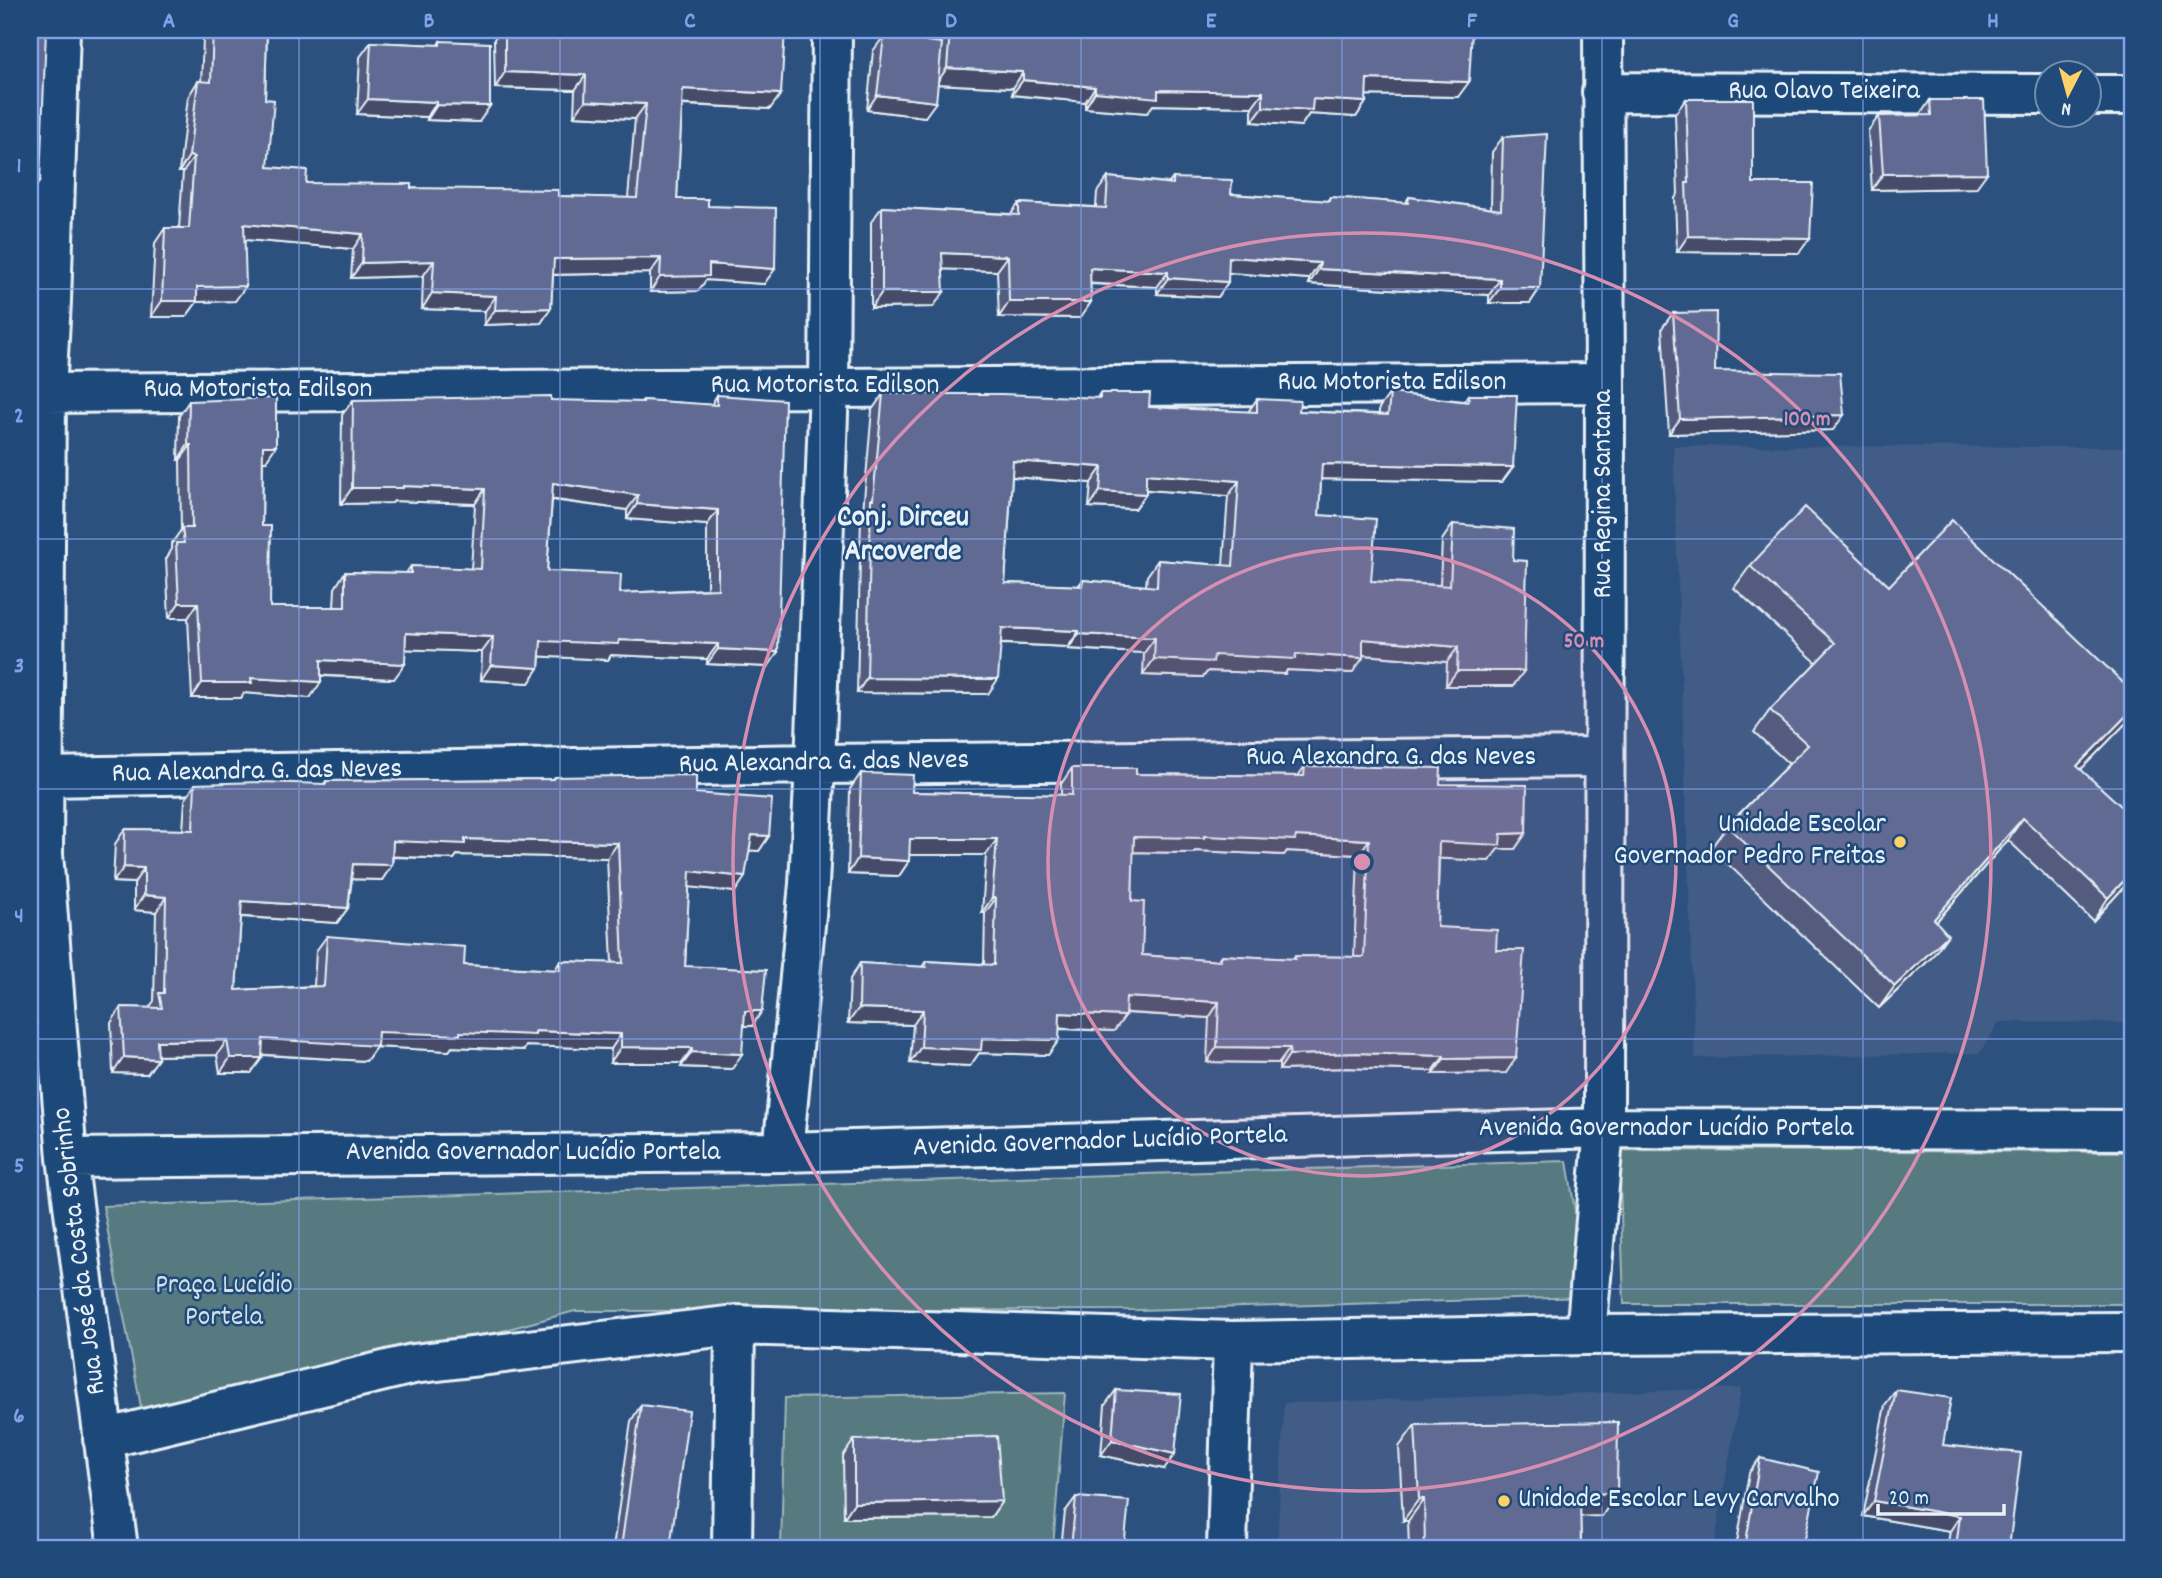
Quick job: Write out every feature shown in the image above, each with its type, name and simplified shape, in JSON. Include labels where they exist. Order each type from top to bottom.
[{"type":"street","name":"Rua José da Costa Sobrinho","points":[[60,30],[41,299],[46,393],[42,1004],[67,1158],[118,1548]]},
{"type":"street","points":[[783,1152],[809,884],[815,764],[829,387],[832,30]]},
{"type":"street","name":"Rua Regina Santana","points":[[1586,1335],[1604,1128],[1603,30]]},
{"type":"street","name":"Rua Olavo Teixeira","points":[[1602,92],[2032,94]]},
{"type":"street","points":[[2102,95],[2132,95]]},
{"type":"street","name":"Rua Motorista Edilson","points":[[46,393],[1605,383]]},
{"type":"street","name":"Rua Alexandra G. das Neves","points":[[44,776],[815,764],[1604,757]]},
{"type":"street","name":"Avenida Governador Lucídio Portela","points":[[67,1158],[783,1152],[1604,1128],[2132,1130]]},
{"type":"street","points":[[103,1439],[413,1364],[735,1325],[1233,1341],[1586,1335],[2132,1332]]},
{"type":"street","points":[[732,1548],[735,1325]]},
{"type":"street","points":[[1227,1548],[1233,1341]]},
{"type":"shaded area","points":[[1673,446],[2132,447],[2132,1023],[1999,1022],[1980,1053],[1695,1058]]},
{"type":"shaded area","points":[[1741,1388],[1714,1548],[1277,1548],[1284,1403]]},
{"type":"green space","points":[[1619,1150],[2132,1152],[2132,1304],[1624,1304]]},
{"type":"green space","name":"Praça Lucídio Portela","points":[[1567,1161],[1589,1297],[1138,1310],[575,1311],[145,1428],[103,1206]]},
{"type":"green space","points":[[1065,1393],[1053,1548],[781,1548],[785,1398]]},
{"type":"building","points":[[30,30],[46,30],[40,181],[30,181]]},
{"type":"building","points":[[213,30],[267,30],[265,99],[274,100],[268,167],[307,170],[306,183],[558,190],[558,196],[637,198],[646,104],[585,101],[586,75],[505,72],[505,30],[735,33],[735,30],[785,30],[781,94],[683,89],[677,199],[708,199],[708,206],[776,208],[775,269],[709,264],[709,276],[660,277],[661,258],[554,259],[551,308],[495,310],[496,296],[432,293],[434,261],[362,263],[363,234],[244,224],[246,286],[197,287],[197,301],[162,301],[165,228],[189,228],[194,157],[189,156],[198,81],[211,82]]},
{"type":"building","points":[[950,30],[1105,30],[1193,38],[1194,30],[1472,30],[1469,82],[1367,79],[1366,102],[1313,99],[1312,110],[1263,107],[1263,92],[1158,90],[1158,98],[1095,92],[1095,87],[1023,80],[1023,72],[947,68]]},
{"type":"building","points":[[884,36],[942,43],[936,102],[877,95]]},
{"type":"building","points":[[440,41],[490,43],[490,106],[368,99],[371,42],[440,45]]},
{"type":"building","points":[[1686,99],[1753,99],[1753,183],[1813,183],[1810,238],[1688,236]]},
{"type":"building","points":[[1930,100],[1984,100],[1987,173],[1883,174],[1879,116],[1931,115]]},
{"type":"building","points":[[1547,134],[1540,288],[1500,288],[1500,279],[1319,269],[1320,263],[1229,257],[1228,282],[1168,278],[1168,272],[1090,268],[1091,302],[1009,302],[1008,256],[942,253],[944,292],[882,292],[882,207],[1019,215],[1019,203],[1106,208],[1108,177],[1173,184],[1173,178],[1232,180],[1231,194],[1408,203],[1409,197],[1501,210],[1503,137]]},
{"type":"building","points":[[1716,312],[1715,371],[1840,373],[1844,415],[1680,419],[1673,313]]},
{"type":"building","points":[[1100,393],[1150,393],[1149,407],[1257,412],[1257,399],[1300,401],[1299,411],[1388,415],[1390,393],[1468,402],[1469,395],[1517,395],[1513,467],[1322,464],[1319,515],[1376,519],[1371,581],[1450,586],[1453,524],[1514,529],[1513,560],[1527,561],[1524,671],[1457,671],[1458,647],[1363,639],[1363,658],[1296,654],[1295,659],[1214,655],[1213,662],[1154,659],[1155,638],[1002,628],[998,679],[867,678],[871,499],[883,394],[1002,394],[1100,398]],"holes":[[[1013,461],[1102,467],[1100,491],[1146,494],[1146,474],[1239,481],[1233,566],[1158,560],[1157,587],[1083,580],[1082,586],[1005,583]]]},
{"type":"building","points":[[717,395],[785,400],[778,652],[718,649],[718,644],[619,640],[618,644],[541,641],[539,668],[491,665],[493,637],[406,633],[405,664],[321,660],[321,682],[251,678],[252,683],[202,683],[198,603],[179,603],[176,543],[184,543],[182,528],[192,528],[189,401],[276,398],[276,446],[263,446],[262,526],[271,526],[270,607],[345,607],[345,572],[411,573],[411,566],[481,569],[485,489],[403,486],[352,488],[353,400],[551,396],[551,400],[643,400],[717,405]],"holes":[[[553,483],[638,495],[637,504],[718,510],[718,589],[620,593],[621,574],[547,571]]]},
{"type":"building","points":[[1805,507],[1889,586],[1952,520],[2132,691],[2132,710],[2077,766],[2132,816],[2132,872],[2108,898],[2023,818],[1934,919],[1948,935],[1895,986],[1727,826],[1808,745],[1770,710],[1835,643],[1750,566]]},
{"type":"building","points":[[1305,766],[1441,768],[1440,784],[1527,785],[1526,833],[1501,834],[1500,845],[1439,842],[1437,927],[1497,930],[1496,950],[1524,950],[1516,1058],[1444,1059],[1444,1056],[1357,1053],[1289,1055],[1290,1048],[1217,1047],[1219,1002],[1126,997],[1125,1016],[1060,1013],[1059,1040],[982,1038],[981,1050],[921,1047],[923,1010],[859,1008],[860,963],[926,967],[926,961],[994,965],[996,898],[992,898],[997,839],[910,839],[909,861],[858,858],[861,773],[913,775],[912,792],[1072,795],[1072,768],[1136,768],[1136,774],[1304,776]],"holes":[[[1204,836],[1295,840],[1296,836],[1369,840],[1364,957],[1295,956],[1295,959],[1221,955],[1221,961],[1142,955],[1144,902],[1132,901],[1134,837]]]},
{"type":"building","points":[[696,775],[696,793],[772,799],[769,836],[752,835],[745,877],[690,871],[685,966],[766,970],[762,1011],[745,1011],[742,1054],[692,1052],[692,1048],[621,1047],[621,1034],[535,1031],[535,1035],[378,1032],[377,1046],[263,1039],[262,1058],[230,1058],[227,1040],[157,1041],[158,1059],[124,1057],[121,1007],[162,1008],[159,993],[164,993],[166,897],[144,895],[144,868],[124,867],[125,829],[193,830],[195,784],[326,784],[326,781]],"holes":[[[465,839],[618,843],[623,963],[560,961],[560,970],[464,965],[465,947],[327,936],[324,986],[236,990],[242,901],[348,908],[353,864],[392,865],[393,841],[465,844]]]},
{"type":"building","points":[[1116,1390],[1181,1394],[1175,1454],[1112,1440]]},
{"type":"building","points":[[1896,1390],[1951,1398],[1943,1445],[2021,1453],[2009,1548],[1956,1547],[1960,1516],[1874,1501]]},
{"type":"building","points":[[641,1405],[689,1411],[670,1548],[621,1548]]},
{"type":"building","points":[[1618,1422],[1617,1493],[1580,1494],[1581,1548],[1425,1548],[1424,1499],[1419,1499],[1415,1425]]},
{"type":"building","points":[[997,1436],[1002,1501],[854,1503],[854,1440]]},
{"type":"building","points":[[1760,1458],[1819,1472],[1803,1548],[1745,1548]]},
{"type":"building","points":[[1076,1497],[1129,1501],[1124,1548],[1071,1548]]},
{"type":"place","name":"Unidade Escolar Governador Pedro Freitas","points":[[1900,842]]},
{"type":"place","name":"Unidade Escolar Levy Carvalho","points":[[1504,1501]]},
{"type":"district","name":"Conj. Dirceu Arcoverde","points":[[903,536]]}]
